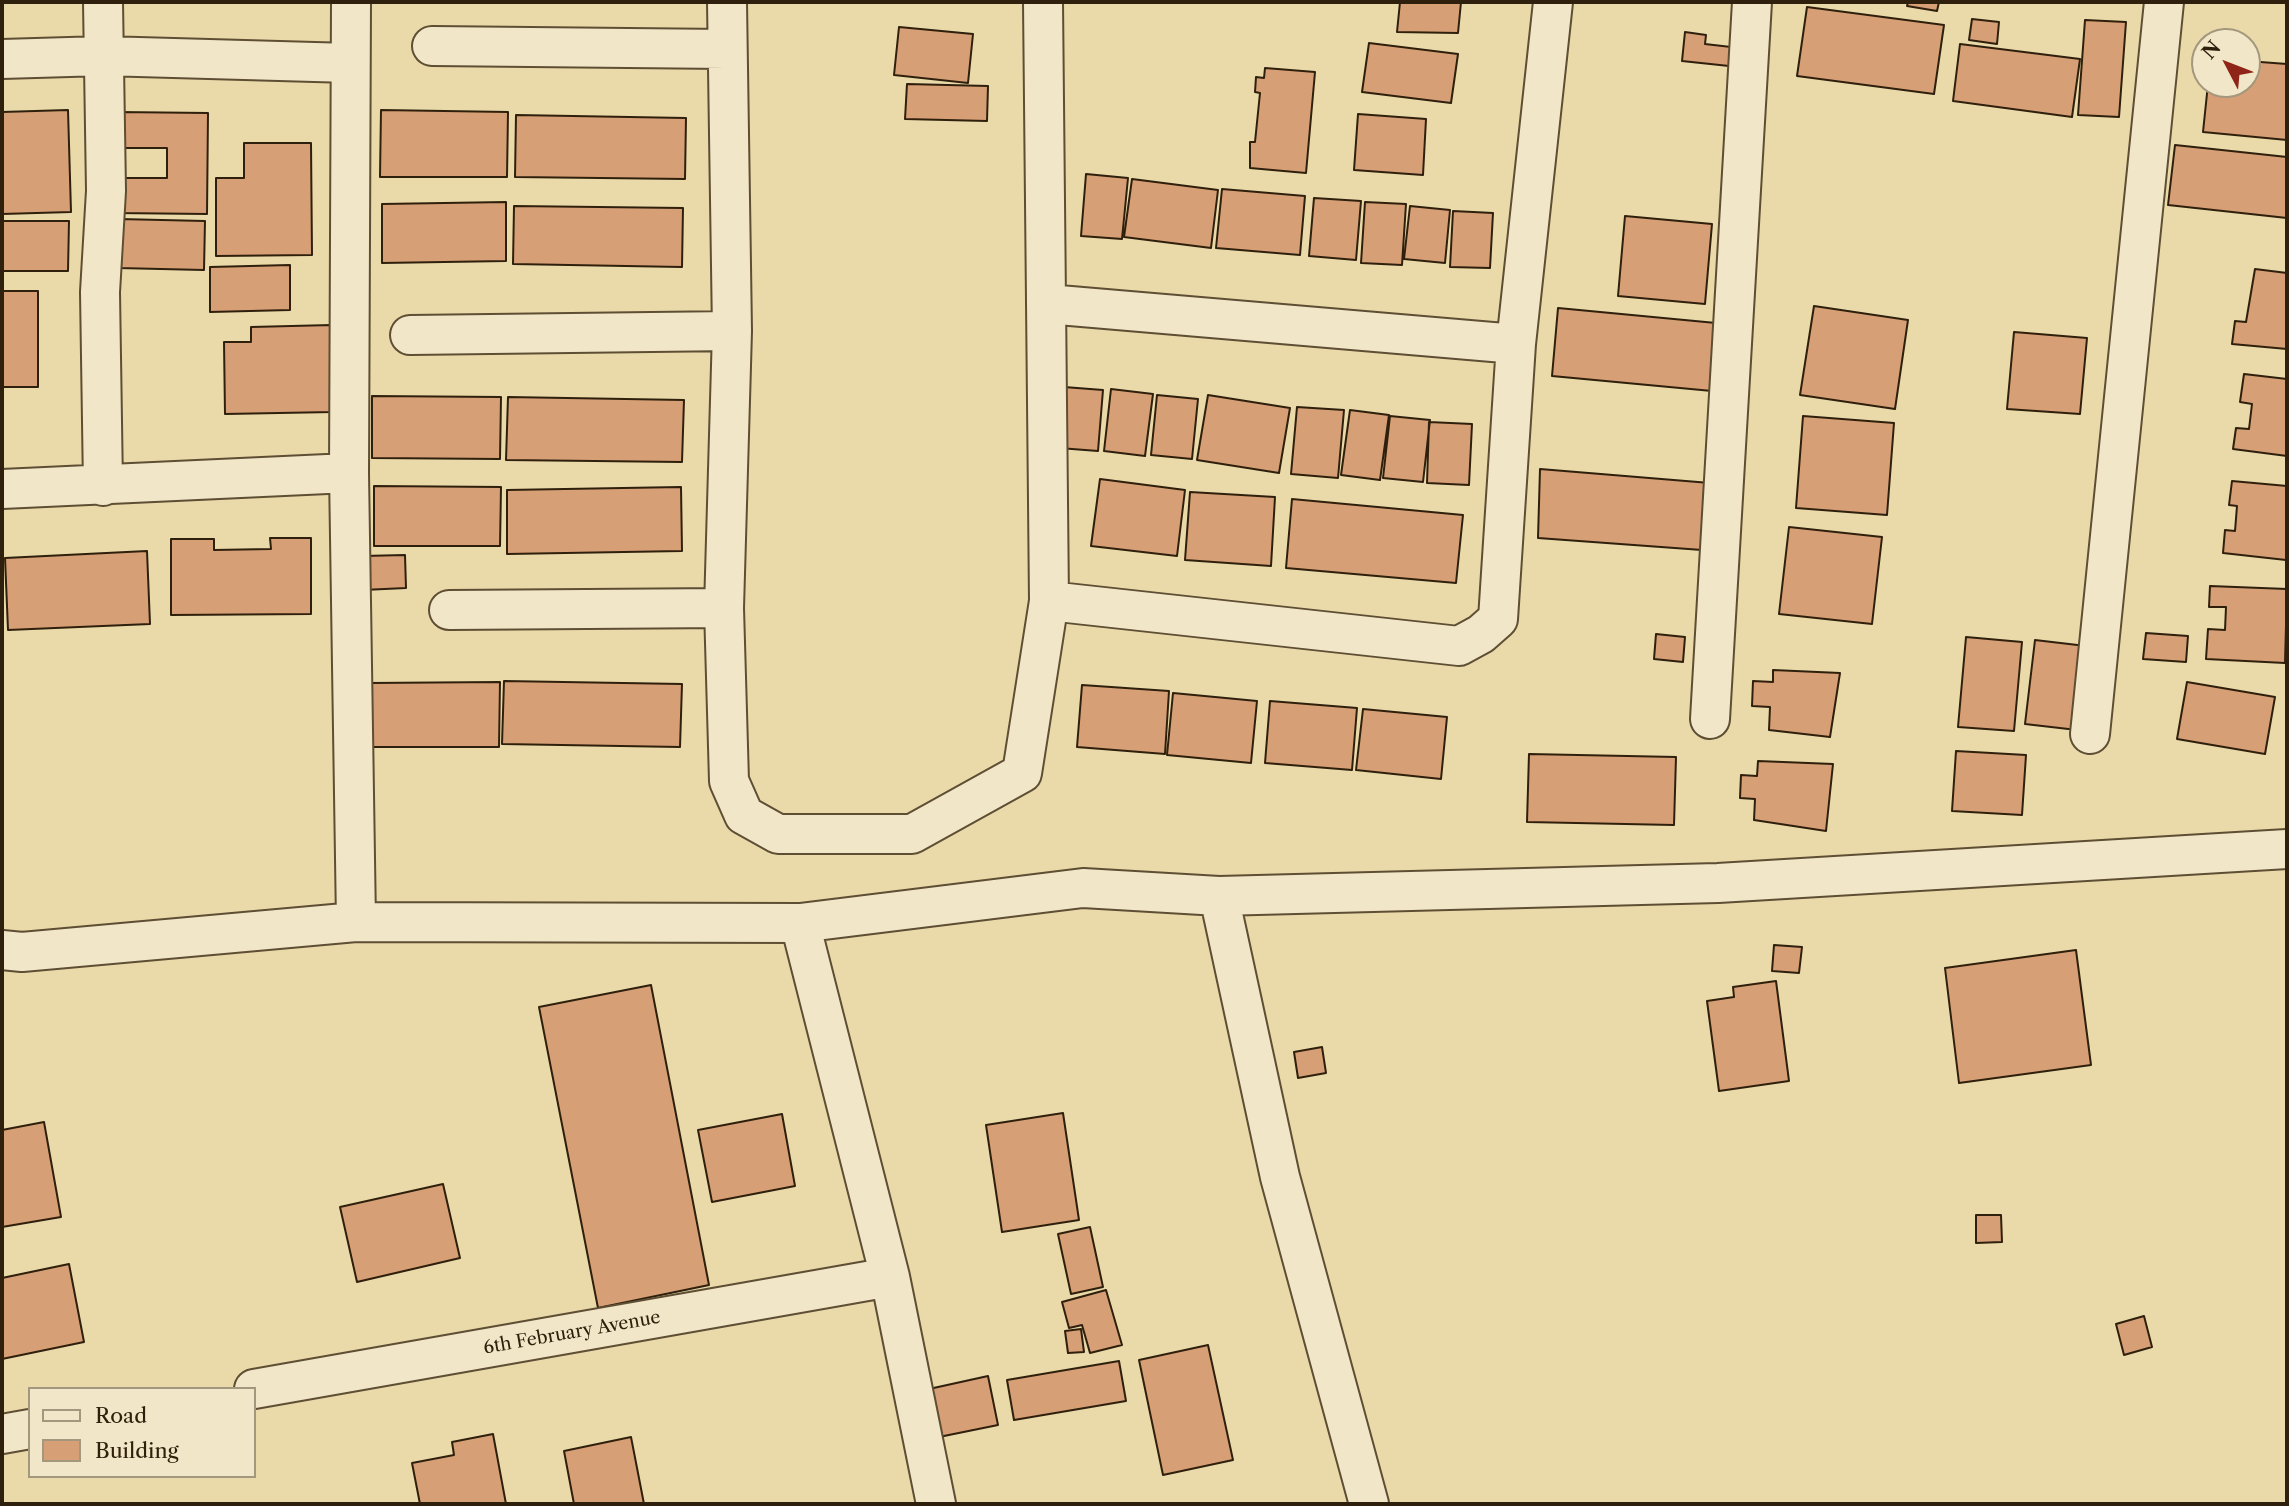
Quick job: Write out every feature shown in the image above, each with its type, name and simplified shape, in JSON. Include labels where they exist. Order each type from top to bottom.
[{"type":"street","points":[[103,2],[106,191],[100,292],[103,486]]},
{"type":"street","points":[[351,2],[349,473],[356,922]]},
{"type":"street","points":[[727,2],[732,331],[724,608],[729,781],[744,815],[778,834],[912,834],[1022,773],[1049,601],[1043,2]]},
{"type":"street","points":[[1049,601],[1459,646],[1481,634],[1498,619],[1516,344],[1553,2]]},
{"type":"street","points":[[1710,719],[1752,2]]},
{"type":"street","points":[[2090,734],[2164,2]]},
{"type":"street","points":[[432,46],[726,49]]},
{"type":"street","points":[[2,59],[103,56],[350,63]]},
{"type":"street","points":[[1046,304],[1516,344]]},
{"type":"street","points":[[410,335],[732,331]]},
{"type":"street","points":[[2,489],[349,473]]},
{"type":"street","points":[[449,610],[724,608]]},
{"type":"street","points":[[2,950],[22,952],[356,922],[800,923],[1083,888],[1219,895],[1718,883],[2287,849]]},
{"type":"street","points":[[1219,895],[1280,1177],[1369,1504]]},
{"type":"street","points":[[800,923],[890,1277],[936,1504]]},
{"type":"street","name":"6th February Avenue","points":[[256,1389],[890,1277]]},
{"type":"street","points":[[2,1434],[28,1429]]},
{"type":"building","points":[[1400,2],[1461,2],[1458,33],[1397,32]]},
{"type":"building","points":[[1908,2],[1939,2],[1937,11],[1907,6]]},
{"type":"building","points":[[1807,7],[1944,25],[1934,94],[1797,76]]},
{"type":"building","points":[[1972,19],[1999,22],[1997,44],[1969,40]]},
{"type":"building","points":[[2085,20],[2126,22],[2119,117],[2078,115]]},
{"type":"building","points":[[899,27],[973,34],[968,83],[894,75]]},
{"type":"building","points":[[1685,32],[1706,35],[1705,44],[1731,47],[1729,66],[1682,61]]},
{"type":"building","points":[[1369,43],[1458,54],[1451,103],[1362,92]]},
{"type":"building","points":[[1960,44],[2080,59],[2072,117],[1953,101]]},
{"type":"building","points":[[2261,62],[2287,64],[2287,140],[2203,132],[2207,98],[2261,98]]},
{"type":"building","points":[[1265,68],[1315,72],[1306,173],[1250,168],[1250,142],[1255,142],[1260,93],[1255,92],[1256,77],[1264,78]]},
{"type":"building","points":[[907,84],[988,86],[987,121],[905,119]]},
{"type":"building","points":[[68,110],[71,212],[2,214],[2,112]]},
{"type":"building","points":[[381,110],[508,112],[507,177],[380,177]]},
{"type":"building","points":[[117,112],[208,113],[207,214],[115,213],[116,178],[167,178],[167,148],[116,148]]},
{"type":"building","points":[[1358,114],[1426,119],[1423,175],[1354,170]]},
{"type":"building","points":[[516,115],[686,118],[685,179],[515,177]]},
{"type":"building","points":[[244,143],[311,143],[312,255],[216,256],[216,178],[244,178]]},
{"type":"building","points":[[2175,145],[2287,157],[2287,218],[2168,205]]},
{"type":"building","points":[[1086,174],[1128,178],[1122,239],[1081,236]]},
{"type":"building","points":[[1132,179],[1218,190],[1211,248],[1124,237]]},
{"type":"building","points":[[1222,189],[1305,196],[1300,255],[1216,248]]},
{"type":"building","points":[[1314,198],[1361,201],[1356,260],[1309,256]]},
{"type":"building","points":[[506,202],[506,261],[382,263],[382,204]]},
{"type":"building","points":[[1365,202],[1406,204],[1402,265],[1361,263]]},
{"type":"building","points":[[514,206],[683,208],[682,267],[513,264]]},
{"type":"building","points":[[1410,206],[1450,210],[1445,263],[1404,259]]},
{"type":"building","points":[[1453,211],[1493,213],[1490,268],[1450,267]]},
{"type":"building","points":[[1625,216],[1712,224],[1705,304],[1618,296]]},
{"type":"building","points":[[119,219],[205,221],[204,270],[118,268]]},
{"type":"building","points":[[2,221],[69,221],[68,271],[2,271]]},
{"type":"building","points":[[290,265],[290,310],[210,312],[210,267]]},
{"type":"building","points":[[2255,269],[2287,273],[2287,349],[2232,344],[2235,321],[2246,322]]},
{"type":"building","points":[[2,291],[38,291],[38,387],[2,387]]},
{"type":"building","points":[[1814,306],[1908,320],[1895,409],[1800,395]]},
{"type":"building","points":[[1558,308],[1716,323],[1712,391],[1552,376]]},
{"type":"building","points":[[332,325],[333,412],[225,414],[224,342],[251,342],[251,327]]},
{"type":"building","points":[[2014,332],[2087,338],[2080,414],[2007,409]]},
{"type":"building","points":[[2244,374],[2287,379],[2287,456],[2233,449],[2236,428],[2249,429],[2252,404],[2240,402]]},
{"type":"building","points":[[1064,387],[1103,390],[1098,451],[1059,448]]},
{"type":"building","points":[[1111,389],[1153,394],[1145,456],[1104,451]]},
{"type":"building","points":[[1157,395],[1198,399],[1192,459],[1151,455]]},
{"type":"building","points":[[1208,395],[1290,408],[1279,473],[1197,460]]},
{"type":"building","points":[[372,396],[501,397],[500,459],[372,458]]},
{"type":"building","points":[[508,397],[684,400],[682,462],[506,460]]},
{"type":"building","points":[[1297,407],[1344,410],[1338,478],[1291,474]]},
{"type":"building","points":[[1350,410],[1389,415],[1380,480],[1341,475]]},
{"type":"building","points":[[1390,416],[1430,420],[1423,482],[1383,478]]},
{"type":"building","points":[[1803,416],[1894,423],[1887,515],[1796,508]]},
{"type":"building","points":[[1429,422],[1472,424],[1469,485],[1427,483]]},
{"type":"building","points":[[1540,469],[1710,483],[1702,550],[1538,538]]},
{"type":"building","points":[[1100,479],[1185,490],[1177,556],[1091,546]]},
{"type":"building","points":[[2232,481],[2287,486],[2286,560],[2223,553],[2225,530],[2235,531],[2237,506],[2229,505]]},
{"type":"building","points":[[374,486],[501,487],[500,546],[374,546]]},
{"type":"building","points":[[681,487],[682,551],[507,554],[507,490]]},
{"type":"building","points":[[1190,492],[1275,497],[1271,566],[1185,560]]},
{"type":"building","points":[[1292,499],[1463,515],[1456,583],[1286,568]]},
{"type":"building","points":[[1789,527],[1882,537],[1872,624],[1779,614]]},
{"type":"building","points":[[270,538],[311,538],[311,614],[171,615],[171,539],[214,539],[214,550],[271,549]]},
{"type":"building","points":[[147,551],[150,624],[8,630],[5,558]]},
{"type":"building","points":[[405,555],[406,588],[363,590],[363,556]]},
{"type":"building","points":[[2210,586],[2287,589],[2285,663],[2206,659],[2208,629],[2225,630],[2226,607],[2209,607]]},
{"type":"building","points":[[2146,633],[2188,636],[2186,662],[2143,659]]},
{"type":"building","points":[[1656,634],[1685,637],[1683,662],[1654,659]]},
{"type":"building","points":[[1966,637],[2022,642],[2014,731],[1958,727]]},
{"type":"building","points":[[2035,640],[2086,646],[2077,730],[2025,724]]},
{"type":"building","points":[[1773,670],[1840,673],[1830,737],[1769,730],[1770,707],[1752,706],[1753,681],[1773,682]]},
{"type":"building","points":[[504,681],[682,684],[680,747],[502,744]]},
{"type":"building","points":[[500,682],[499,747],[369,747],[369,683]]},
{"type":"building","points":[[2187,682],[2275,697],[2265,754],[2177,739]]},
{"type":"building","points":[[1082,685],[1169,691],[1165,754],[1077,747]]},
{"type":"building","points":[[1173,693],[1257,701],[1251,763],[1167,755]]},
{"type":"building","points":[[1270,701],[1357,708],[1352,770],[1265,763]]},
{"type":"building","points":[[1363,709],[1447,717],[1441,779],[1356,770]]},
{"type":"building","points":[[1956,751],[2026,755],[2022,815],[1952,811]]},
{"type":"building","points":[[1529,754],[1676,757],[1674,825],[1527,822]]},
{"type":"building","points":[[1758,761],[1833,764],[1826,831],[1754,820],[1755,799],[1740,798],[1741,775],[1757,776]]},
{"type":"building","points":[[1774,945],[1802,947],[1799,973],[1772,971]]},
{"type":"building","points":[[2076,950],[2091,1065],[1959,1083],[1945,968]]},
{"type":"building","points":[[1776,981],[1789,1081],[1719,1091],[1707,1001],[1734,997],[1733,987]]},
{"type":"building","points":[[651,985],[709,1285],[598,1308],[539,1007]]},
{"type":"building","points":[[1322,1047],[1326,1073],[1298,1078],[1294,1052]]},
{"type":"building","points":[[1063,1113],[1079,1220],[1002,1232],[986,1125]]},
{"type":"building","points":[[782,1114],[795,1186],[712,1202],[698,1130]]},
{"type":"building","points":[[44,1122],[61,1217],[2,1227],[2,1130]]},
{"type":"building","points":[[443,1184],[460,1258],[357,1282],[340,1207]]},
{"type":"building","points":[[1976,1215],[2001,1215],[2002,1242],[1976,1243]]},
{"type":"building","points":[[1090,1227],[1103,1287],[1071,1294],[1058,1234]]},
{"type":"building","points":[[69,1264],[84,1342],[2,1359],[2,1278]]},
{"type":"building","points":[[1106,1290],[1122,1345],[1090,1353],[1082,1325],[1069,1328],[1062,1302]]},
{"type":"building","points":[[2144,1316],[2152,1347],[2124,1355],[2116,1324]]},
{"type":"building","points":[[1081,1329],[1084,1352],[1068,1353],[1065,1331]]},
{"type":"building","points":[[1208,1345],[1233,1460],[1163,1475],[1139,1360]]},
{"type":"building","points":[[1119,1361],[1126,1401],[1014,1420],[1007,1380]]},
{"type":"building","points":[[988,1376],[998,1425],[939,1437],[929,1389]]},
{"type":"building","points":[[493,1434],[506,1504],[420,1504],[412,1463],[454,1455],[452,1442]]},
{"type":"building","points":[[631,1437],[644,1504],[574,1504],[564,1451]]}]
